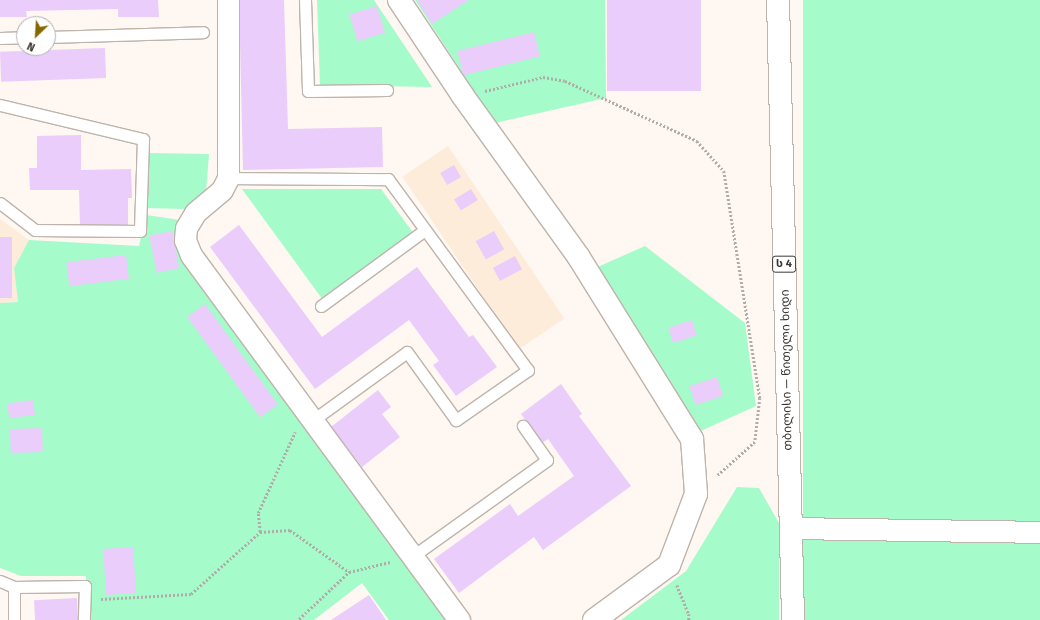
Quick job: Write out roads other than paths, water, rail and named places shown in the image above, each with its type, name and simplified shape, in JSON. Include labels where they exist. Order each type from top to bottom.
[{"type":"main road","points":[[399,0],[463,96],[590,274],[692,439],[696,494],[669,565],[594,620]]},
{"type":"main road","name":"თბილისი — წითელი ხიდი","points":[[778,0],[793,620]]},
{"type":"street","points":[[228,0],[228,178],[222,190],[195,213],[186,228],[185,240],[191,256],[414,556],[459,620]]},
{"type":"street","points":[[791,528],[1040,532]]},
{"type":"lane","points":[[305,0],[308,91],[387,90]]},
{"type":"lane","points":[[56,36],[203,32]]},
{"type":"lane","points":[[0,38],[16,37]]},
{"type":"lane","points":[[0,106],[143,139],[140,231],[35,230],[0,203]]},
{"type":"lane","points":[[228,178],[388,178],[528,370],[456,420],[407,352],[309,415]]},
{"type":"lane","points":[[321,306],[425,230]]},
{"type":"lane","points":[[414,556],[547,460],[523,426]]},
{"type":"lane","points":[[0,581],[14,587],[85,586],[84,620]]},
{"type":"lane","points":[[14,587],[14,620]]}]
